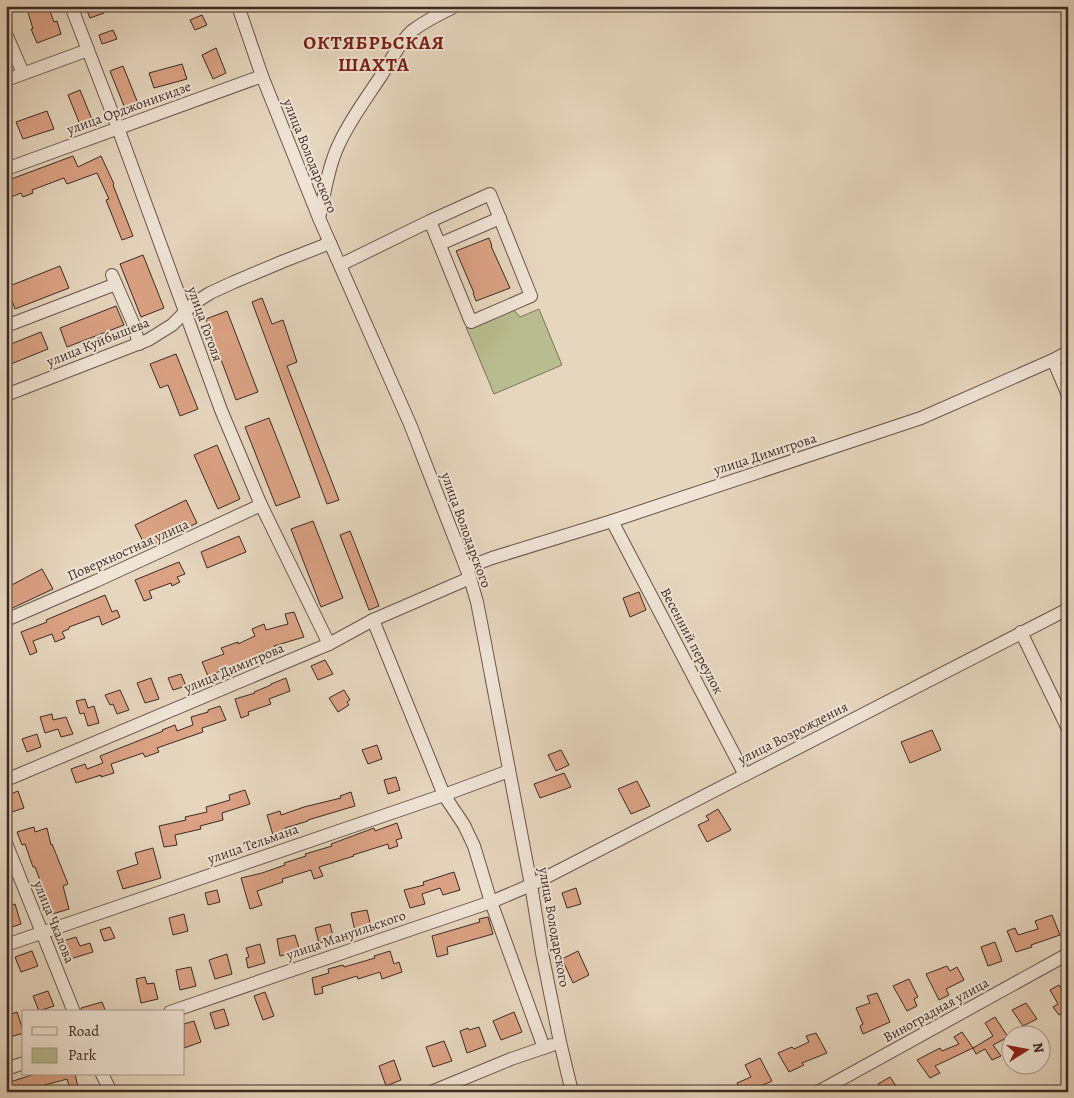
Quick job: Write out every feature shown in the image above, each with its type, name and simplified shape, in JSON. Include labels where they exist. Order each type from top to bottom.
[{"type":"street","name":"улица Гоголя","points":[[71,6],[118,128],[221,410],[261,505],[329,644]]},
{"type":"street","name":"улица Володарского","points":[[238,6],[262,76],[319,218],[410,424],[468,573],[477,602],[531,885],[542,953],[572,1092]]},
{"type":"street","points":[[319,218],[332,161],[338,145],[360,106],[403,41],[414,30],[455,6]]},
{"type":"street","points":[[6,34],[23,73]]},
{"type":"street","points":[[6,80],[88,50]]},
{"type":"street","name":"улица Орджоникидзе","points":[[6,169],[262,76]]},
{"type":"street","points":[[340,265],[430,220],[490,194],[531,296],[471,322],[430,220]]},
{"type":"street","points":[[440,244],[500,218]]},
{"type":"street","name":"улица Куйбышева","points":[[6,395],[139,344],[172,325],[184,312],[202,298],[284,260],[330,243]]},
{"type":"street","points":[[6,326],[114,279],[139,344]]},
{"type":"street","name":"улица Димитрова","points":[[6,780],[329,644],[468,573],[492,558],[612,521],[921,418],[1068,352]]},
{"type":"street","points":[[1053,360],[1068,395]]},
{"type":"street","name":"Поверхностная улица","points":[[6,620],[261,505]]},
{"type":"street","name":"Весенний переулок","points":[[612,521],[745,775]]},
{"type":"street","name":"улица Возрождения","points":[[531,885],[1068,609]]},
{"type":"street","points":[[373,620],[444,794],[464,825],[474,846],[491,902],[544,1048]]},
{"type":"street","points":[[1021,632],[1068,729]]},
{"type":"street","name":"улица Тельмана","points":[[6,945],[509,771]]},
{"type":"street","name":"улица Чкалова","points":[[6,843],[73,1010]]},
{"type":"street","name":"улица Мануильского","points":[[176,1010],[491,902],[531,885]]},
{"type":"street","name":"Виноградная улица","points":[[818,1092],[1068,954]]},
{"type":"street","points":[[431,1092],[560,1042]]},
{"type":"street","points":[[6,1069],[22,1064]]},
{"type":"street","points":[[103,1076],[111,1092]]},
{"type":"green space","points":[[509,309],[514,310],[520,317],[539,309],[562,365],[494,394],[466,327]]},
{"type":"building","points":[[26,6],[48,6],[54,22],[57,21],[61,34],[37,43],[31,29],[33,29]]},
{"type":"building","points":[[85,6],[102,6],[104,13],[90,18]]},
{"type":"building","points":[[202,15],[207,25],[195,30],[190,20]]},
{"type":"building","points":[[113,30],[117,39],[102,44],[99,35]]},
{"type":"building","points":[[216,48],[226,73],[213,79],[202,55]]},
{"type":"building","points":[[182,64],[187,79],[154,88],[149,73]]},
{"type":"building","points":[[123,66],[139,106],[126,111],[110,71]]},
{"type":"building","points":[[80,90],[93,122],[81,127],[68,95]]},
{"type":"building","points":[[47,111],[54,129],[23,139],[16,122]]},
{"type":"building","points":[[73,156],[78,167],[101,156],[114,184],[133,236],[122,240],[106,200],[109,199],[97,173],[67,184],[64,178],[32,190],[33,193],[23,197],[21,193],[6,199],[6,181]]},
{"type":"building","points":[[489,238],[510,288],[476,301],[456,251]]},
{"type":"building","points":[[143,255],[164,308],[141,317],[120,264]]},
{"type":"building","points":[[60,266],[69,288],[15,309],[7,287]]},
{"type":"building","points":[[262,298],[272,324],[283,320],[297,362],[287,366],[339,500],[327,504],[252,302]]},
{"type":"building","points":[[116,306],[124,325],[67,347],[60,328]]},
{"type":"building","points":[[227,311],[258,392],[236,400],[206,319]]},
{"type":"building","points":[[41,332],[48,349],[6,366],[6,346]]},
{"type":"building","points":[[176,354],[198,409],[180,416],[168,385],[160,388],[150,364]]},
{"type":"building","points":[[269,418],[300,497],[276,506],[245,427]]},
{"type":"building","points":[[217,445],[240,499],[218,509],[194,455]]},
{"type":"building","points":[[186,500],[197,523],[146,548],[135,525]]},
{"type":"building","points":[[313,521],[343,598],[321,607],[291,529]]},
{"type":"building","points":[[350,531],[379,606],[369,610],[340,535]]},
{"type":"building","points":[[239,536],[246,552],[207,568],[201,552]]},
{"type":"building","points":[[179,562],[185,574],[177,577],[180,582],[172,586],[171,583],[149,591],[152,598],[144,601],[135,580]]},
{"type":"building","points":[[42,569],[53,589],[6,611],[6,588]]},
{"type":"building","points":[[639,592],[646,610],[630,617],[623,598]]},
{"type":"building","points":[[105,595],[112,612],[117,610],[120,617],[102,625],[99,616],[69,627],[69,629],[62,632],[65,638],[55,642],[52,634],[33,641],[37,652],[30,655],[21,632]]},
{"type":"building","points":[[294,612],[304,637],[274,646],[275,649],[208,676],[202,662],[224,654],[221,648],[238,642],[238,644],[255,636],[252,629],[264,624],[266,630],[288,624],[285,614]]},
{"type":"building","points":[[325,660],[333,674],[318,680],[311,666]]},
{"type":"building","points":[[181,674],[186,686],[173,690],[168,678]]},
{"type":"building","points":[[151,678],[159,699],[145,703],[137,683]]},
{"type":"building","points":[[286,678],[290,691],[269,699],[271,704],[248,712],[249,715],[241,718],[235,699],[255,693]]},
{"type":"building","points":[[120,690],[129,710],[117,714],[113,704],[110,705],[105,695]]},
{"type":"building","points":[[344,690],[350,700],[347,702],[349,705],[338,712],[329,698]]},
{"type":"building","points":[[85,699],[88,708],[94,706],[99,723],[88,726],[84,713],[80,714],[76,701]]},
{"type":"building","points":[[220,706],[226,720],[202,728],[203,732],[157,748],[159,752],[145,757],[143,753],[111,764],[114,773],[76,783],[71,769],[85,764],[87,769],[103,763],[100,756],[175,725],[177,731],[193,725],[191,717]]},
{"type":"building","points":[[52,714],[53,720],[66,717],[73,734],[61,737],[58,729],[45,733],[40,717]]},
{"type":"building","points":[[932,730],[941,750],[910,763],[901,742]]},
{"type":"building","points":[[37,734],[41,747],[27,752],[22,739]]},
{"type":"building","points":[[377,745],[382,759],[368,764],[362,750]]},
{"type":"building","points":[[561,750],[569,765],[556,771],[548,755]]},
{"type":"building","points":[[564,773],[571,787],[540,798],[534,784]]},
{"type":"building","points":[[396,777],[400,790],[388,794],[384,780]]},
{"type":"building","points":[[637,781],[650,806],[631,814],[618,789]]},
{"type":"building","points":[[245,790],[250,804],[222,813],[223,820],[200,826],[201,829],[175,835],[177,845],[164,847],[159,826],[186,820],[185,817],[207,812],[206,807],[230,800],[229,795]]},
{"type":"building","points":[[18,791],[24,808],[9,813],[6,805],[6,796]]},
{"type":"building","points":[[351,792],[355,806],[285,828],[286,832],[273,835],[267,815],[280,811],[281,815],[341,798],[340,796]]},
{"type":"building","points":[[718,809],[731,830],[707,842],[698,825],[709,820],[706,816]]},
{"type":"building","points":[[397,823],[402,838],[396,840],[398,846],[389,849],[388,844],[319,867],[323,876],[314,879],[311,870],[282,879],[283,882],[257,891],[262,905],[250,909],[241,878],[285,865],[284,863],[306,856],[305,854],[332,846],[331,844],[374,828],[375,831]]},
{"type":"building","points":[[34,827],[35,832],[47,828],[51,845],[68,884],[63,886],[69,909],[49,915],[45,899],[47,899],[35,867],[33,867],[25,844],[22,845],[17,832]]},
{"type":"building","points":[[153,848],[161,878],[123,889],[117,871],[138,864],[135,853]]},
{"type":"building","points":[[454,872],[460,890],[443,895],[440,888],[422,894],[425,904],[410,908],[404,890],[424,885],[423,882]]},
{"type":"building","points":[[576,888],[581,904],[567,908],[562,893]]},
{"type":"building","points":[[217,890],[220,902],[208,905],[205,893]]},
{"type":"building","points":[[15,904],[21,924],[6,929],[6,907]]},
{"type":"building","points":[[367,910],[371,927],[355,931],[351,913]]},
{"type":"building","points":[[184,914],[188,931],[173,935],[169,918]]},
{"type":"building","points":[[1052,915],[1060,935],[1016,952],[1007,931],[1015,928],[1018,935],[1038,929],[1035,921]]},
{"type":"building","points":[[488,917],[493,934],[447,947],[448,954],[437,957],[432,936],[480,922],[479,919]]},
{"type":"building","points":[[330,924],[334,940],[319,943],[315,928]]},
{"type":"building","points":[[110,927],[115,938],[104,941],[100,930]]},
{"type":"building","points":[[295,935],[300,951],[280,956],[277,939]]},
{"type":"building","points":[[76,937],[80,946],[90,943],[93,952],[67,960],[60,942]]},
{"type":"building","points":[[995,942],[1002,961],[988,966],[981,947]]},
{"type":"building","points":[[260,944],[265,963],[248,968],[246,958],[249,957],[246,948]]},
{"type":"building","points":[[32,951],[38,966],[21,972],[15,957]]},
{"type":"building","points":[[390,951],[394,964],[399,962],[402,972],[382,979],[380,972],[358,979],[357,976],[322,987],[323,993],[315,995],[312,978],[329,973],[328,969],[343,965],[344,967],[375,958],[374,956]]},
{"type":"building","points":[[578,951],[589,975],[573,983],[562,959]]},
{"type":"building","points":[[227,954],[232,974],[215,979],[209,960]]},
{"type":"building","points":[[947,966],[950,971],[957,967],[964,980],[946,989],[949,995],[939,1000],[926,974]]},
{"type":"building","points":[[191,967],[196,986],[180,990],[176,970]]},
{"type":"building","points":[[145,977],[147,984],[154,983],[158,999],[141,1003],[136,979]]},
{"type":"building","points":[[909,979],[918,997],[914,999],[917,1006],[907,1011],[893,986]]},
{"type":"building","points":[[1059,985],[1068,999],[1068,1010],[1059,1015],[1053,1007],[1058,1004],[1050,990]]},
{"type":"building","points":[[48,991],[54,1006],[39,1010],[33,996]]},
{"type":"building","points":[[265,992],[274,1016],[263,1020],[254,996]]},
{"type":"building","points":[[877,993],[890,1022],[863,1034],[860,1026],[863,1024],[856,1008],[870,1003],[867,996]]},
{"type":"building","points":[[102,1002],[105,1010],[82,1010],[81,1008]]},
{"type":"building","points":[[1026,1003],[1037,1019],[1023,1026],[1012,1010]]},
{"type":"building","points":[[224,1009],[229,1025],[215,1029],[210,1013]]},
{"type":"building","points":[[17,1012],[22,1034],[6,1038],[6,1016]]},
{"type":"building","points":[[514,1012],[522,1032],[501,1040],[493,1021]]},
{"type":"building","points":[[995,1017],[1002,1028],[1002,1040],[993,1045],[1001,1056],[992,1060],[985,1049],[976,1054],[973,1048],[993,1036],[985,1023]]},
{"type":"building","points":[[194,1021],[201,1042],[185,1048],[185,1024]]},
{"type":"building","points":[[479,1027],[486,1046],[467,1053],[460,1031]]},
{"type":"building","points":[[962,1032],[973,1048],[935,1066],[940,1073],[930,1078],[917,1060],[940,1048],[942,1051],[959,1044],[954,1037]]},
{"type":"building","points":[[816,1033],[827,1053],[802,1063],[804,1065],[789,1072],[778,1053],[792,1047],[794,1049],[809,1042],[806,1036]]},
{"type":"building","points":[[444,1041],[452,1061],[433,1067],[426,1047]]},
{"type":"building","points":[[760,1058],[772,1081],[754,1089],[756,1092],[741,1092],[737,1083],[751,1077],[745,1065]]},
{"type":"building","points":[[394,1060],[401,1080],[386,1086],[379,1066]]},
{"type":"building","points":[[29,1076],[75,1076],[78,1087],[70,1089],[67,1079],[45,1085],[47,1092],[10,1092],[7,1083]]},
{"type":"building","points":[[890,1077],[900,1092],[883,1092],[878,1084]]},
{"type":"district","name":"ОКТЯБРЬСКАЯ ШАХТА","points":[[374,54]]}]
